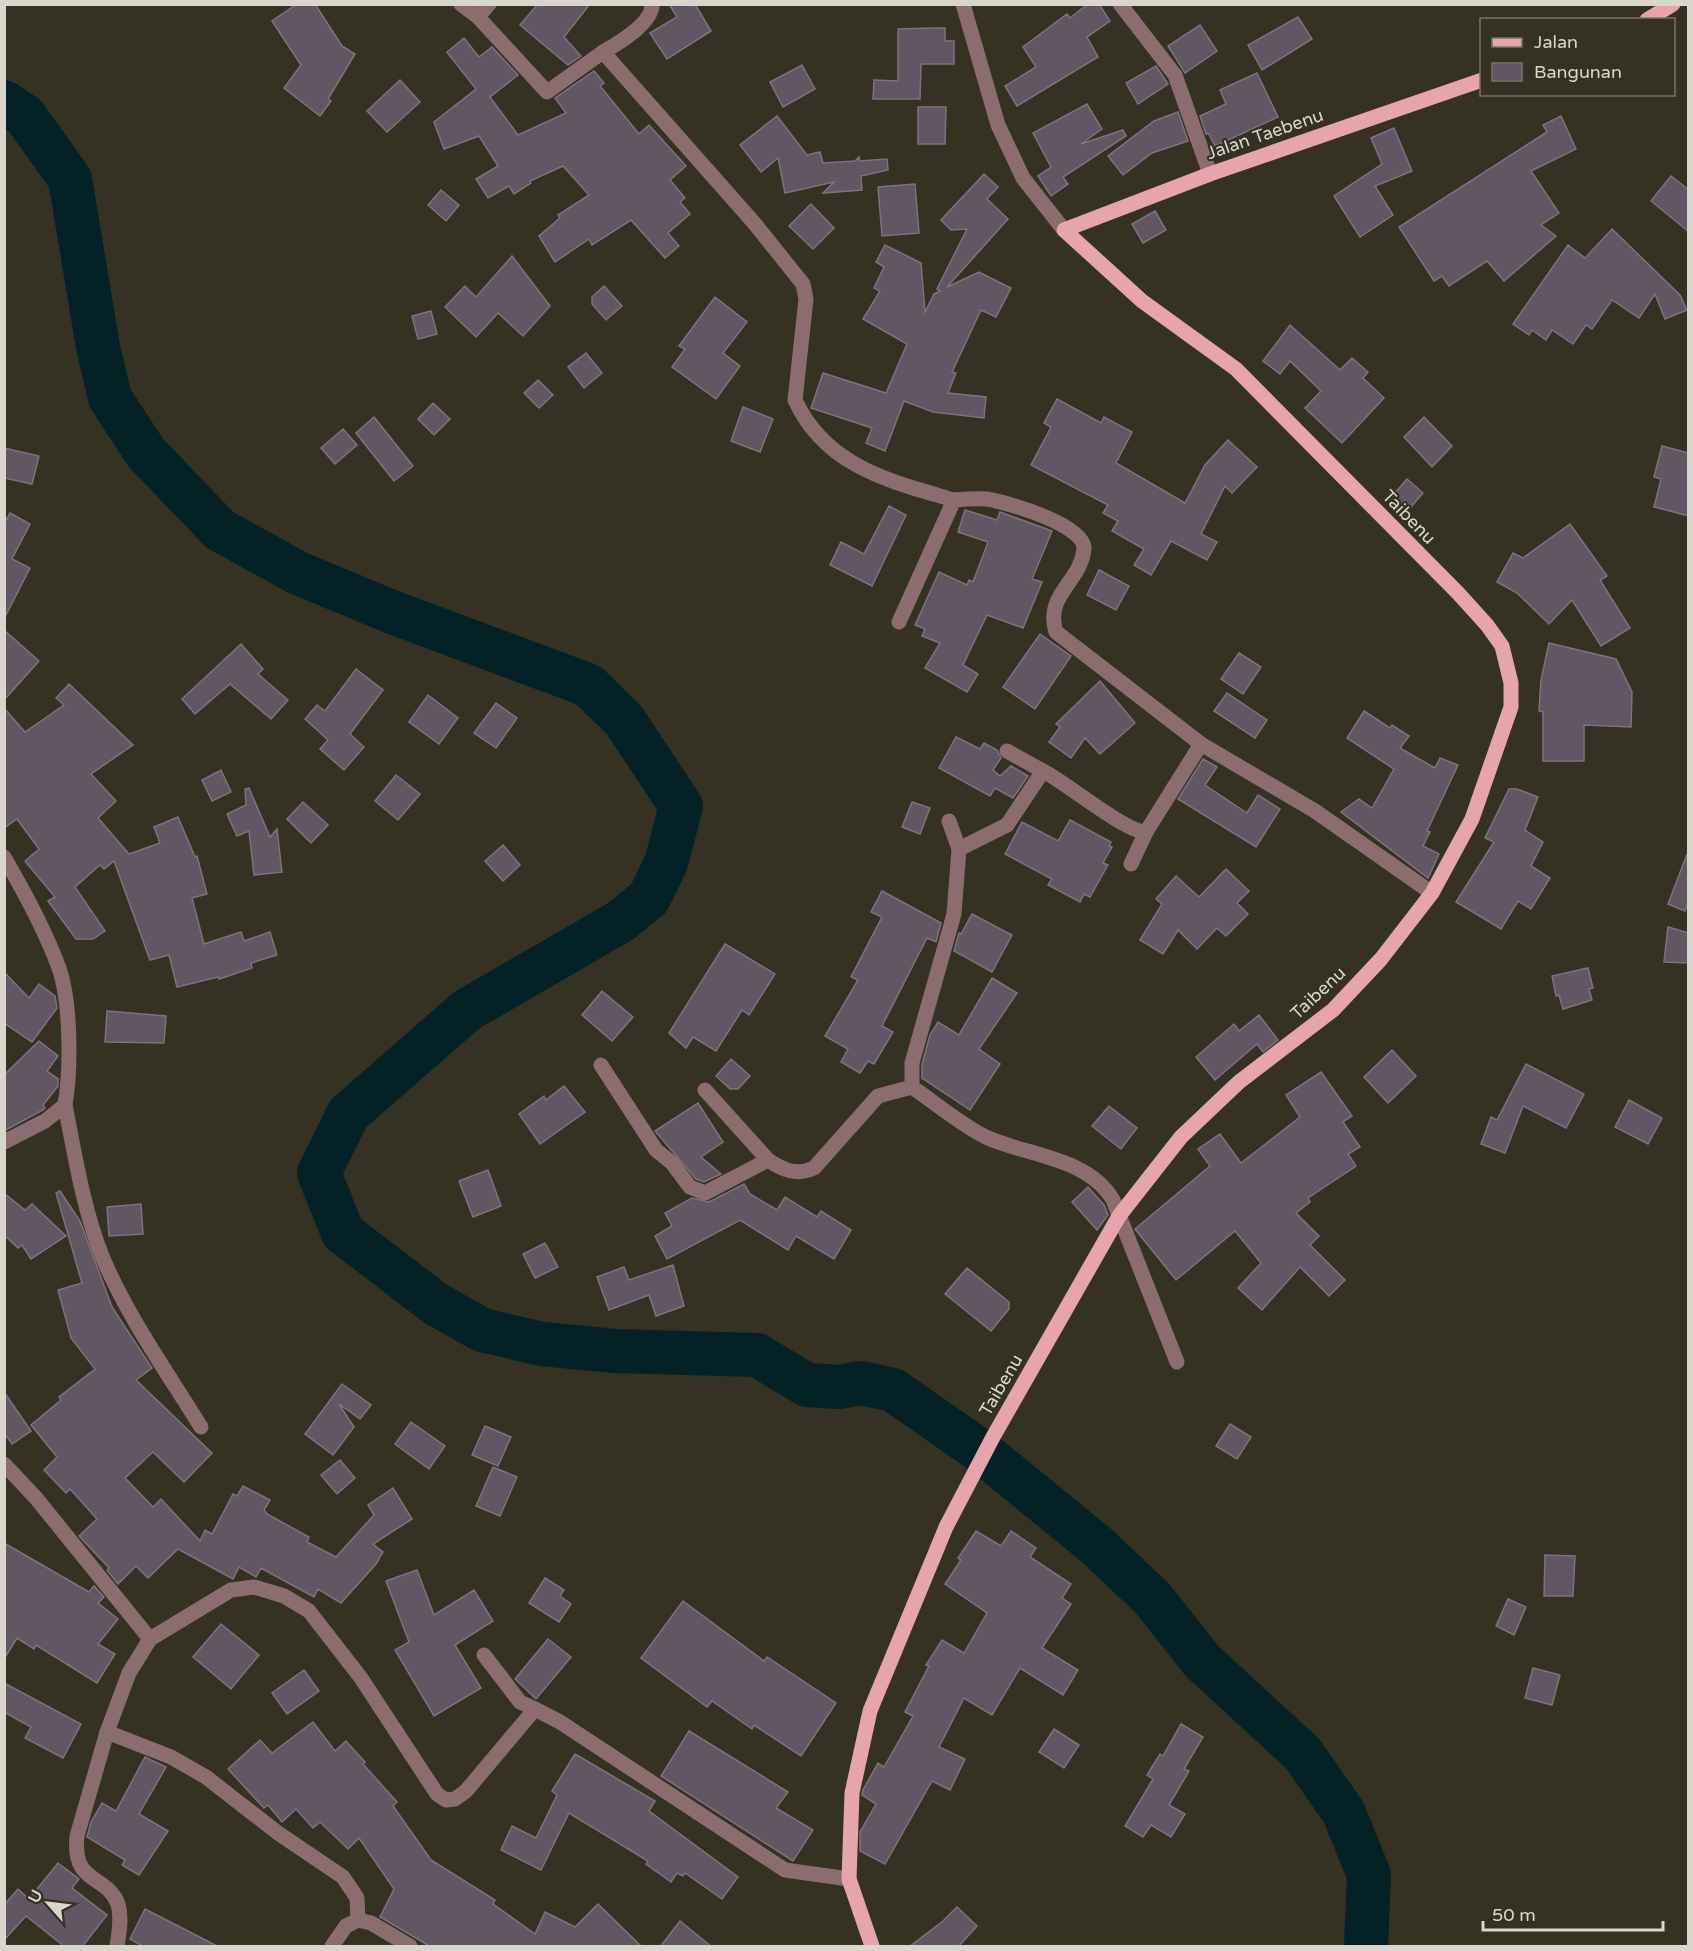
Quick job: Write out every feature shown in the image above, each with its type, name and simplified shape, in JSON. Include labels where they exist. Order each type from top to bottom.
[{"type":"main road","points":[[1650,18],[1673,4]]},
{"type":"main road","name":"Jalan Taebenu","points":[[1064,230],[1210,174],[1480,81]]},
{"type":"main road","name":"Taibenu","points":[[849,1879],[852,1793],[870,1711],[946,1527],[993,1437],[1119,1216],[1181,1137],[1239,1082],[1333,1010],[1381,959],[1432,893],[1472,819],[1511,707],[1511,683],[1502,646],[1487,625],[1458,593],[1236,369],[1142,301],[1064,230]]},
{"type":"main road","points":[[849,1879],[872,1947]]},
{"type":"street","points":[[461,4],[478,17],[547,93],[635,30],[649,17],[652,4]]},
{"type":"street","points":[[478,17],[489,4]]},
{"type":"street","points":[[963,4],[998,125],[1023,178],[1064,230]]},
{"type":"street","points":[[1120,4],[1175,75],[1210,174]]},
{"type":"street","points":[[603,52],[755,224],[803,284],[806,299],[795,400],[801,415],[844,458],[877,477],[954,500],[984,498],[1006,503],[1072,529],[1081,537],[1084,548],[1077,569],[1053,610],[1056,632],[1201,744],[1315,811],[1432,893]]},
{"type":"street","points":[[900,622],[954,500]]},
{"type":"street","points":[[1131,864],[1144,836],[1201,744]]},
{"type":"street","points":[[1007,751],[1063,781],[1100,809],[1144,836]]},
{"type":"street","points":[[959,849],[1007,825],[1043,771]]},
{"type":"street","points":[[912,1087],[912,1063],[954,914],[959,849],[949,821]]},
{"type":"street","points":[[4,857],[28,899],[59,970],[66,1000],[69,1078],[65,1105],[86,1204],[103,1257],[133,1315],[201,1427]]},
{"type":"street","points":[[601,1065],[656,1150],[672,1163],[690,1187],[705,1193],[768,1160]]},
{"type":"street","points":[[705,1090],[768,1160],[782,1169],[803,1173],[814,1168],[878,1096],[912,1087],[988,1138],[1083,1171],[1101,1182],[1119,1216],[1177,1362]]},
{"type":"street","points":[[4,1142],[45,1121],[65,1105]]},
{"type":"street","points":[[4,1464],[36,1498],[150,1639]]},
{"type":"street","points":[[117,1947],[120,1933],[117,1903],[109,1892],[81,1868],[75,1853],[77,1836],[108,1731],[129,1673],[150,1639],[231,1590],[254,1587],[284,1596],[309,1611],[335,1642],[437,1794],[446,1800],[455,1799],[466,1791],[535,1709]]},
{"type":"street","points":[[484,1654],[520,1702],[560,1722],[785,1870],[849,1879]]},
{"type":"street","points":[[108,1731],[171,1757],[206,1777],[278,1833],[343,1877],[357,1898],[358,1920]]},
{"type":"street","points":[[332,1947],[346,1926],[358,1920],[371,1923],[410,1947]]},
{"type":"building","points":[[297,4],[315,4],[342,46],[355,54],[328,99],[331,101],[320,116],[284,88],[301,65],[272,21]]},
{"type":"building","points":[[538,4],[590,4],[564,37],[581,56],[568,65],[520,25]]},
{"type":"building","points":[[669,4],[695,4],[711,31],[667,59],[650,33],[677,17]]},
{"type":"building","points":[[1088,4],[1099,4],[1110,21],[1087,37],[1098,57],[1017,106],[1005,86],[1036,67],[1023,47],[1067,14],[1070,18]]},
{"type":"building","points":[[1298,17],[1312,39],[1262,70],[1248,45]]},
{"type":"building","points":[[1200,25],[1217,51],[1185,73],[1168,46]]},
{"type":"building","points":[[945,28],[945,41],[954,41],[954,64],[921,64],[920,99],[873,99],[874,80],[898,81],[898,29]]},
{"type":"building","points":[[464,38],[479,57],[492,47],[518,75],[490,97],[518,135],[566,113],[555,98],[594,71],[604,83],[600,86],[639,134],[649,125],[686,166],[670,180],[685,198],[680,202],[690,214],[668,233],[679,246],[665,258],[631,220],[592,245],[589,239],[555,262],[539,236],[560,218],[558,215],[589,195],[563,166],[530,181],[531,183],[514,194],[509,186],[488,198],[476,179],[498,166],[479,136],[444,149],[434,122],[476,89],[447,52]]},
{"type":"building","points":[[802,65],[815,89],[783,107],[770,82]]},
{"type":"building","points":[[1156,66],[1168,84],[1138,104],[1126,83]]},
{"type":"building","points":[[1257,73],[1278,117],[1215,146],[1209,134],[1206,134],[1200,116],[1226,104],[1220,90]]},
{"type":"building","points":[[400,80],[420,102],[387,132],[367,111]]},
{"type":"building","points":[[1087,104],[1102,129],[1081,144],[1123,130],[1126,136],[1063,177],[1068,184],[1051,196],[1038,176],[1051,167],[1033,133]]},
{"type":"building","points":[[918,107],[946,107],[945,144],[918,144]]},
{"type":"building","points":[[1178,112],[1188,141],[1152,153],[1123,175],[1108,156],[1154,121]]},
{"type":"building","points":[[777,116],[807,155],[820,152],[823,163],[855,161],[859,157],[860,161],[887,159],[888,170],[861,176],[862,190],[823,193],[834,182],[785,193],[778,158],[761,172],[740,145]]},
{"type":"building","points":[[1561,116],[1576,149],[1531,171],[1559,213],[1541,225],[1556,236],[1504,281],[1487,261],[1449,286],[1442,276],[1434,281],[1399,227],[1547,132],[1543,125]]},
{"type":"building","points":[[1394,128],[1412,171],[1375,186],[1393,215],[1360,237],[1334,196],[1382,164],[1371,138]]},
{"type":"building","points":[[984,174],[998,187],[987,199],[1008,219],[947,287],[979,272],[1011,288],[996,317],[981,310],[952,372],[956,373],[948,393],[986,397],[984,418],[933,412],[904,401],[885,451],[866,443],[872,428],[811,408],[823,373],[886,393],[907,344],[863,319],[880,291],[874,288],[884,267],[876,262],[885,245],[921,263],[925,312],[934,294],[940,291],[937,289],[967,229],[951,230],[941,220]]},
{"type":"building","points":[[1671,176],[1689,190],[1689,232],[1651,201]]},
{"type":"building","points":[[915,184],[919,233],[882,236],[878,187]]},
{"type":"building","points":[[441,190],[459,205],[446,221],[428,205]]},
{"type":"building","points":[[811,204],[834,228],[813,249],[789,226]]},
{"type":"building","points":[[1155,211],[1166,230],[1143,243],[1132,224]]},
{"type":"building","points":[[1612,229],[1680,295],[1687,310],[1665,319],[1655,294],[1639,318],[1612,300],[1592,329],[1586,325],[1573,344],[1552,330],[1546,340],[1532,330],[1529,335],[1513,324],[1568,245],[1585,258]]},
{"type":"building","points":[[512,256],[550,306],[523,336],[498,313],[476,337],[445,307],[465,286],[476,297]]},
{"type":"building","points":[[604,286],[622,306],[606,320],[592,304],[592,297]]},
{"type":"building","points":[[715,297],[747,322],[723,353],[740,366],[716,399],[672,367],[685,349],[679,346]]},
{"type":"building","points":[[431,311],[437,334],[418,339],[412,316]]},
{"type":"building","points":[[1290,325],[1340,370],[1352,358],[1368,372],[1363,378],[1384,398],[1342,443],[1305,408],[1321,391],[1290,361],[1280,374],[1263,361]]},
{"type":"building","points":[[586,353],[602,373],[584,388],[568,367]]},
{"type":"building","points":[[538,380],[553,395],[539,408],[524,393]]},
{"type":"building","points":[[1057,399],[1101,423],[1104,417],[1132,432],[1116,463],[1185,503],[1205,465],[1228,440],[1257,467],[1232,493],[1225,486],[1201,534],[1217,542],[1207,560],[1171,541],[1151,575],[1134,565],[1144,549],[1112,531],[1118,521],[1103,513],[1108,505],[1031,465],[1051,427],[1044,423]]},
{"type":"building","points":[[433,403],[450,419],[434,435],[418,419]]},
{"type":"building","points":[[743,407],[773,419],[760,452],[731,441]]},
{"type":"building","points":[[374,417],[413,466],[394,481],[356,433]]},
{"type":"building","points":[[1424,417],[1452,446],[1432,467],[1404,437]]},
{"type":"building","points":[[343,429],[357,445],[335,464],[321,448]]},
{"type":"building","points":[[1662,446],[1689,453],[1689,516],[1654,507],[1661,479],[1654,477]]},
{"type":"building","points":[[4,448],[39,456],[32,484],[4,478]]},
{"type":"building","points":[[1407,479],[1423,493],[1404,515],[1388,501]]},
{"type":"building","points":[[889,506],[906,515],[872,586],[830,565],[841,542],[864,554]]},
{"type":"building","points":[[965,510],[997,520],[1000,512],[1052,531],[1032,579],[1042,582],[1023,628],[987,615],[963,665],[978,674],[967,692],[925,668],[940,643],[922,636],[925,629],[915,625],[939,572],[967,585],[969,580],[973,582],[988,542],[958,532]]},
{"type":"building","points":[[10,513],[30,524],[12,559],[30,568],[4,619],[4,524]]},
{"type":"building","points":[[1570,524],[1607,576],[1600,580],[1630,628],[1601,646],[1572,600],[1549,624],[1517,593],[1497,582],[1513,553],[1523,558]]},
{"type":"building","points":[[1099,570],[1129,586],[1116,610],[1087,595]]},
{"type":"building","points":[[4,630],[39,661],[4,700]]},
{"type":"building","points":[[1040,634],[1071,656],[1035,709],[1003,687]]},
{"type":"building","points":[[1549,643],[1616,659],[1632,692],[1631,727],[1584,725],[1584,761],[1543,761],[1543,712],[1539,711],[1541,680]]},
{"type":"building","points":[[241,644],[263,669],[258,674],[288,700],[271,719],[230,684],[195,714],[182,699]]},
{"type":"building","points":[[1239,653],[1261,667],[1243,694],[1221,679]]},
{"type":"building","points":[[356,669],[383,690],[350,734],[364,747],[344,770],[320,749],[328,740],[305,719],[317,705],[325,711]]},
{"type":"building","points":[[1100,681],[1135,723],[1100,754],[1085,738],[1071,758],[1049,742],[1060,727],[1056,724]]},
{"type":"building","points":[[69,684],[133,745],[91,774],[116,801],[98,818],[129,854],[160,843],[154,827],[178,817],[195,857],[197,856],[207,894],[192,898],[204,944],[241,932],[244,941],[270,932],[277,955],[251,963],[252,968],[219,979],[218,977],[177,987],[169,955],[150,960],[114,861],[104,869],[100,865],[75,887],[105,931],[93,939],[76,939],[48,901],[55,897],[25,861],[39,849],[17,819],[4,828],[4,708],[25,732],[64,705],[56,698]]},
{"type":"building","points":[[1227,693],[1267,720],[1255,738],[1214,711]]},
{"type":"building","points":[[428,695],[458,718],[439,744],[409,722]]},
{"type":"building","points":[[496,703],[517,718],[496,748],[474,733]]},
{"type":"building","points":[[1364,711],[1390,728],[1392,725],[1409,736],[1400,748],[1435,768],[1440,758],[1458,765],[1427,831],[1430,832],[1423,846],[1439,854],[1428,878],[1341,812],[1359,799],[1372,808],[1394,769],[1347,738]]},
{"type":"building","points":[[956,737],[980,749],[984,743],[997,750],[1001,758],[993,770],[1000,776],[1011,766],[1028,776],[1013,798],[995,788],[990,796],[939,768]]},
{"type":"building","points":[[1203,759],[1217,767],[1205,785],[1247,813],[1258,795],[1280,809],[1256,847],[1178,799]]},
{"type":"building","points":[[221,770],[231,792],[212,801],[202,780]]},
{"type":"building","points":[[396,775],[420,794],[398,820],[375,801]]},
{"type":"building","points":[[249,788],[270,837],[277,829],[282,872],[254,875],[249,831],[237,836],[227,814],[246,805],[245,789]]},
{"type":"building","points":[[1509,789],[1517,789],[1538,797],[1525,830],[1543,842],[1531,866],[1550,878],[1531,909],[1518,901],[1501,929],[1456,902],[1494,842],[1485,838]]},
{"type":"building","points":[[303,802],[328,825],[311,843],[287,819]]},
{"type":"building","points":[[912,802],[930,808],[920,834],[902,827]]},
{"type":"building","points":[[1070,820],[1111,842],[1109,846],[1112,847],[1103,863],[1108,865],[1090,897],[1084,894],[1080,902],[1048,885],[1052,879],[1005,854],[1022,822],[1058,841]]},
{"type":"building","points":[[503,845],[520,865],[503,881],[485,861]]},
{"type":"building","points":[[1687,854],[1689,901],[1685,911],[1668,904]]},
{"type":"building","points":[[1226,869],[1249,891],[1237,903],[1248,914],[1226,936],[1217,928],[1197,949],[1178,930],[1163,954],[1140,940],[1162,904],[1156,899],[1176,876],[1199,897]]},
{"type":"building","points":[[882,891],[941,923],[936,942],[927,938],[882,1026],[893,1032],[874,1064],[868,1061],[860,1073],[841,1062],[848,1049],[825,1036],[858,980],[851,977],[882,917],[871,912]]},
{"type":"building","points":[[972,914],[1012,935],[992,972],[954,951],[959,933],[961,934]]},
{"type":"building","points":[[1668,927],[1689,933],[1689,963],[1664,962]]},
{"type":"building","points":[[725,944],[775,974],[749,1015],[742,1010],[716,1051],[693,1037],[686,1048],[669,1033]]},
{"type":"building","points":[[1588,968],[1593,988],[1589,989],[1592,1000],[1563,1009],[1559,995],[1556,996],[1552,976]]},
{"type":"building","points":[[4,972],[29,998],[39,984],[55,996],[57,1008],[32,1042],[4,1023]]},
{"type":"building","points":[[992,978],[1017,993],[979,1049],[1000,1064],[970,1110],[922,1078],[922,1064],[930,1035],[938,1022],[959,1035]]},
{"type":"building","points":[[602,991],[633,1017],[612,1041],[582,1015]]},
{"type":"building","points":[[107,1011],[166,1016],[164,1043],[105,1042]]},
{"type":"building","points":[[1259,1015],[1278,1040],[1263,1052],[1257,1044],[1215,1080],[1196,1057],[1234,1024],[1239,1031]]},
{"type":"building","points":[[39,1041],[58,1056],[47,1071],[58,1079],[58,1086],[43,1105],[45,1108],[43,1110],[4,1131],[4,1075]]},
{"type":"building","points":[[1392,1050],[1416,1076],[1388,1103],[1364,1077]]},
{"type":"building","points":[[731,1059],[750,1076],[738,1089],[730,1089],[716,1076]]},
{"type":"building","points":[[1526,1064],[1584,1094],[1566,1128],[1523,1106],[1505,1153],[1481,1144],[1491,1117],[1497,1120]]},
{"type":"building","points":[[1321,1072],[1352,1116],[1343,1122],[1360,1147],[1348,1154],[1356,1166],[1308,1198],[1310,1202],[1296,1213],[1319,1236],[1310,1245],[1345,1280],[1329,1296],[1300,1267],[1262,1310],[1238,1288],[1261,1263],[1235,1231],[1176,1280],[1135,1229],[1210,1166],[1198,1149],[1220,1134],[1241,1163],[1300,1117],[1286,1095]]},
{"type":"building","points":[[564,1086],[585,1112],[540,1144],[519,1114],[544,1096],[546,1100]]},
{"type":"building","points":[[1629,1100],[1662,1118],[1648,1144],[1615,1127]]},
{"type":"building","points":[[698,1103],[723,1142],[701,1157],[721,1174],[704,1182],[696,1179],[655,1131]]},
{"type":"building","points":[[1109,1106],[1137,1128],[1121,1149],[1092,1126]]},
{"type":"building","points":[[488,1170],[501,1206],[473,1217],[459,1181]]},
{"type":"building","points":[[744,1184],[750,1194],[777,1210],[785,1197],[817,1217],[821,1211],[851,1230],[834,1259],[796,1236],[788,1250],[740,1220],[667,1259],[655,1236],[672,1226],[665,1213],[692,1198],[709,1202]]},
{"type":"building","points":[[1088,1187],[1104,1205],[1108,1215],[1097,1230],[1072,1202]]},
{"type":"building","points":[[60,1191],[80,1221],[112,1307],[152,1368],[136,1380],[212,1453],[184,1482],[153,1452],[125,1478],[153,1507],[161,1499],[200,1541],[205,1530],[212,1534],[233,1494],[237,1496],[243,1486],[270,1500],[264,1510],[267,1514],[309,1537],[307,1542],[336,1557],[374,1515],[368,1505],[393,1488],[412,1519],[373,1544],[383,1552],[376,1564],[341,1603],[318,1589],[314,1597],[261,1568],[256,1577],[239,1567],[233,1579],[178,1549],[148,1578],[136,1566],[118,1584],[107,1570],[109,1568],[79,1536],[97,1519],[70,1489],[66,1493],[44,1470],[57,1457],[31,1425],[61,1400],[59,1397],[95,1369],[71,1338],[58,1290],[82,1283],[56,1193]]},
{"type":"building","points":[[4,1193],[25,1210],[32,1204],[66,1236],[31,1259],[22,1245],[18,1248],[4,1235]]},
{"type":"building","points":[[141,1204],[143,1234],[109,1236],[107,1207]]},
{"type":"building","points":[[545,1243],[558,1267],[535,1278],[523,1254]]},
{"type":"building","points":[[673,1265],[684,1306],[656,1316],[649,1295],[609,1310],[597,1277],[624,1267],[629,1280]]},
{"type":"building","points":[[967,1268],[1009,1302],[1009,1309],[991,1331],[945,1294]]},
{"type":"building","points":[[342,1384],[371,1405],[360,1419],[339,1404],[354,1427],[333,1455],[305,1434]]},
{"type":"building","points":[[4,1392],[31,1431],[12,1444],[4,1433]]},
{"type":"building","points":[[411,1422],[445,1446],[429,1469],[395,1444]]},
{"type":"building","points":[[1230,1424],[1251,1437],[1237,1459],[1216,1446]]},
{"type":"building","points":[[485,1426],[511,1437],[498,1466],[472,1455]]},
{"type":"building","points":[[340,1460],[355,1478],[337,1494],[321,1475]]},
{"type":"building","points":[[493,1467],[517,1477],[500,1516],[476,1506]]},
{"type":"building","points":[[976,1531],[1001,1546],[1011,1531],[1036,1548],[1030,1557],[1071,1584],[1062,1598],[1071,1604],[1042,1648],[1078,1670],[1063,1695],[1020,1668],[992,1715],[964,1698],[939,1747],[965,1759],[950,1790],[932,1781],[885,1864],[860,1851],[860,1832],[876,1804],[862,1795],[863,1790],[878,1763],[884,1767],[913,1716],[905,1712],[929,1666],[926,1665],[942,1640],[964,1653],[987,1613],[945,1584],[961,1560],[958,1558]]},
{"type":"building","points":[[4,1543],[89,1592],[94,1586],[104,1597],[98,1603],[118,1619],[98,1644],[115,1654],[97,1683],[36,1645],[34,1649],[17,1638],[4,1659]]},
{"type":"building","points":[[1545,1555],[1575,1556],[1573,1596],[1544,1596]]},
{"type":"building","points":[[417,1570],[434,1615],[474,1590],[493,1621],[455,1645],[481,1688],[434,1716],[395,1650],[409,1642],[386,1581]]},
{"type":"building","points":[[545,1578],[564,1590],[560,1596],[571,1604],[559,1622],[529,1603]]},
{"type":"building","points":[[1508,1599],[1526,1607],[1514,1635],[1496,1626]]},
{"type":"building","points":[[683,1601],[764,1661],[767,1657],[836,1703],[801,1756],[754,1725],[752,1729],[712,1701],[707,1707],[641,1658]]},
{"type":"building","points":[[221,1624],[259,1655],[231,1689],[193,1657]]},
{"type":"building","points":[[548,1639],[571,1657],[536,1699],[515,1679]]},
{"type":"building","points":[[1533,1668],[1560,1675],[1552,1705],[1525,1698]]},
{"type":"building","points":[[304,1670],[319,1691],[287,1714],[272,1693]]},
{"type":"building","points":[[4,1683],[81,1724],[63,1758],[25,1738],[31,1727],[4,1712]]},
{"type":"building","points":[[313,1722],[335,1751],[346,1741],[365,1762],[363,1764],[397,1802],[393,1806],[431,1860],[495,1900],[493,1904],[535,1934],[545,1912],[575,1927],[598,1904],[642,1947],[431,1947],[380,1917],[394,1889],[359,1838],[348,1849],[320,1822],[313,1828],[296,1809],[282,1822],[268,1805],[264,1808],[228,1769],[260,1740],[272,1753]]},
{"type":"building","points":[[1181,1724],[1203,1737],[1184,1769],[1189,1771],[1169,1805],[1185,1814],[1171,1837],[1151,1825],[1143,1837],[1125,1826],[1153,1779],[1147,1775],[1160,1754],[1163,1756]]},
{"type":"building","points":[[1054,1729],[1079,1745],[1064,1768],[1039,1752]]},
{"type":"building","points":[[689,1731],[788,1792],[776,1808],[813,1830],[793,1861],[661,1776]]},
{"type":"building","points":[[575,1754],[655,1801],[649,1811],[738,1877],[722,1899],[685,1873],[683,1876],[677,1873],[671,1882],[646,1864],[648,1861],[569,1813],[541,1870],[501,1850],[512,1826],[536,1838],[557,1795],[552,1791]]},
{"type":"building","points":[[145,1757],[166,1767],[139,1814],[168,1831],[139,1875],[122,1865],[125,1860],[87,1837],[91,1822],[102,1803],[116,1811]]},
{"type":"building","points":[[58,1863],[79,1879],[72,1888],[107,1915],[82,1947],[65,1947],[26,1916],[4,1940],[4,1905],[18,1889],[29,1899]]},
{"type":"building","points":[[957,1907],[977,1926],[958,1947],[909,1947],[943,1921]]},
{"type":"building","points":[[145,1909],[219,1947],[144,1947],[130,1939]]},
{"type":"building","points":[[680,1921],[712,1947],[660,1947]]},
{"type":"waterway","points":[[4,102],[25,116],[70,179],[98,347],[110,398],[146,453],[220,530],[298,573],[392,612],[588,685],[624,720],[681,806],[666,863],[649,898],[621,921],[467,1010],[348,1114],[319,1173],[343,1233],[436,1304],[482,1330],[542,1344],[615,1351],[757,1355],[807,1385],[839,1387],[861,1383],[893,1390],[982,1452],[1096,1545],[1153,1599],[1202,1661],[1303,1754],[1344,1813],[1369,1875],[1366,1946]]}]
